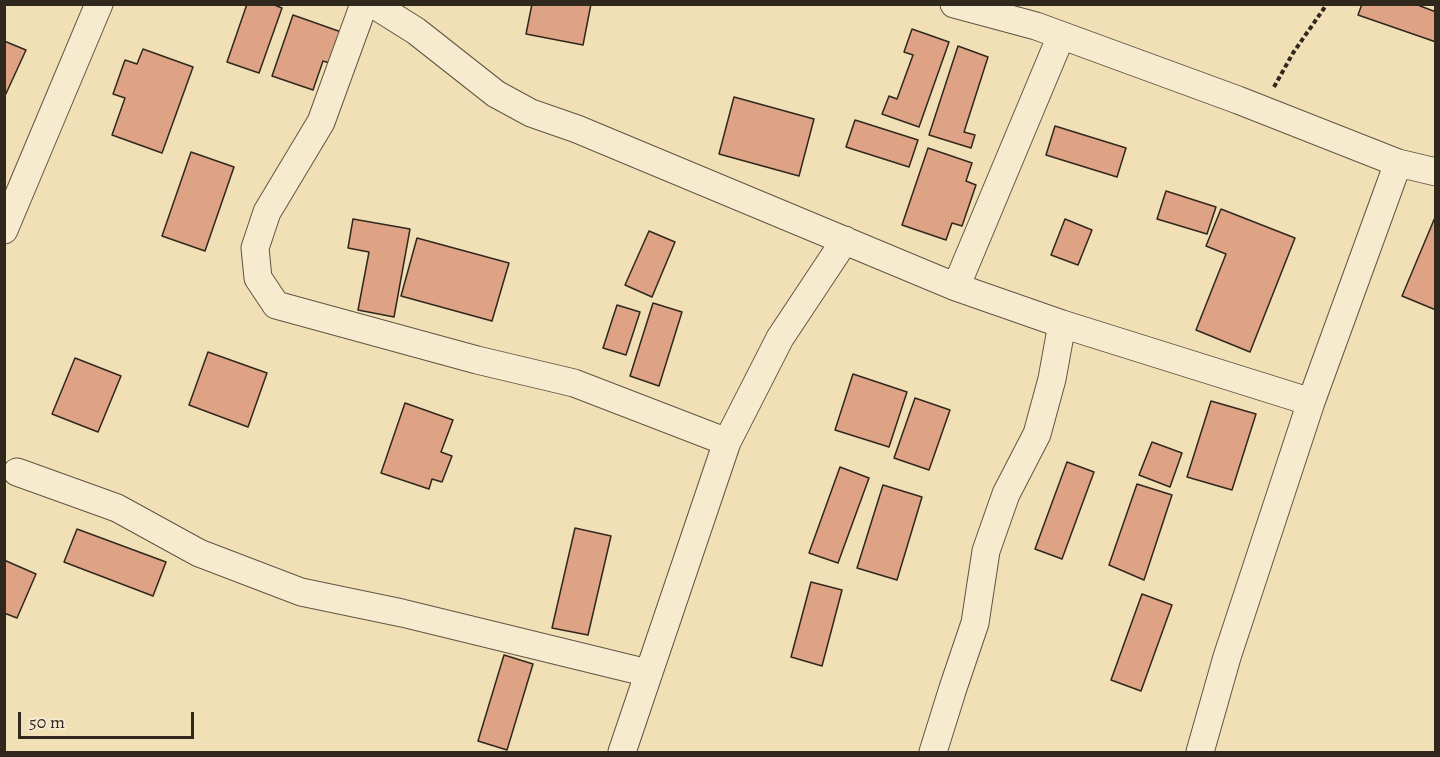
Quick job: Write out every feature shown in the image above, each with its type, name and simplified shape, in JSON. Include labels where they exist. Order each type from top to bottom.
[{"type":"street","points":[[4,230],[99,4]]},
{"type":"street","points":[[364,4],[321,122],[267,212],[255,248],[258,278],[276,305],[477,360],[574,383],[727,442]]},
{"type":"street","points":[[373,4],[416,31],[496,94],[531,113],[577,129],[956,287],[1062,324],[1311,402]]},
{"type":"street","points":[[954,4],[1039,15],[1061,36],[1260,109],[1398,163],[1436,172]]},
{"type":"street","points":[[956,287],[1061,36]]},
{"type":"street","points":[[1200,753],[1227,657],[1311,402],[1398,163]]},
{"type":"street","points":[[622,753],[727,442],[780,338],[845,240]]},
{"type":"street","points":[[933,753],[952,688],[975,623],[986,551],[1006,494],[1037,434],[1052,379],[1062,324]]},
{"type":"street","points":[[17,472],[117,508],[199,553],[301,592],[402,613],[648,673]]},
{"type":"path","points":[[1260,109],[1293,53],[1327,4]]},
{"type":"building","points":[[247,4],[272,4],[282,8],[259,73],[227,62]]},
{"type":"building","points":[[532,4],[591,4],[583,45],[526,34]]},
{"type":"building","points":[[1362,4],[1415,4],[1436,12],[1436,42],[1358,15]]},
{"type":"building","points":[[293,15],[344,33],[333,64],[323,61],[313,90],[272,76]]},
{"type":"building","points":[[912,29],[949,42],[919,127],[882,114],[889,96],[897,99],[913,55],[904,52]]},
{"type":"building","points":[[4,41],[26,50],[4,98]]},
{"type":"building","points":[[958,46],[988,57],[964,132],[975,135],[971,148],[929,135]]},
{"type":"building","points":[[143,49],[193,67],[162,153],[112,135],[125,98],[113,94],[125,60],[137,64]]},
{"type":"building","points":[[734,97],[814,119],[799,176],[719,154]]},
{"type":"building","points":[[855,120],[918,140],[909,167],[846,147]]},
{"type":"building","points":[[1055,126],[1126,148],[1117,177],[1046,155]]},
{"type":"building","points":[[928,148],[972,163],[966,181],[976,185],[962,226],[952,223],[946,240],[902,225]]},
{"type":"building","points":[[191,152],[234,167],[205,251],[162,236]]},
{"type":"building","points":[[1166,191],[1216,207],[1207,234],[1157,219]]},
{"type":"building","points":[[1221,209],[1295,238],[1250,352],[1196,330],[1226,254],[1206,246]]},
{"type":"building","points":[[1436,215],[1436,310],[1402,296]]},
{"type":"building","points":[[353,219],[410,229],[394,317],[358,310],[369,252],[348,248]]},
{"type":"building","points":[[1065,219],[1092,230],[1078,265],[1051,255]]},
{"type":"building","points":[[649,231],[675,242],[652,297],[625,285]]},
{"type":"building","points":[[417,238],[509,263],[492,321],[401,296]]},
{"type":"building","points":[[653,303],[682,312],[659,386],[630,376]]},
{"type":"building","points":[[617,305],[640,312],[626,355],[603,348]]},
{"type":"building","points":[[208,352],[267,373],[248,427],[189,405]]},
{"type":"building","points":[[75,358],[121,376],[98,432],[52,414]]},
{"type":"building","points":[[853,374],[907,392],[889,447],[835,430]]},
{"type":"building","points":[[915,398],[950,410],[929,470],[894,458]]},
{"type":"building","points":[[1211,401],[1256,414],[1232,490],[1187,477]]},
{"type":"building","points":[[405,403],[453,420],[441,452],[452,456],[442,482],[432,479],[429,489],[381,473]]},
{"type":"building","points":[[1152,442],[1182,453],[1170,487],[1139,475]]},
{"type":"building","points":[[1067,462],[1094,472],[1062,559],[1035,549]]},
{"type":"building","points":[[840,467],[869,478],[838,563],[809,553]]},
{"type":"building","points":[[1137,484],[1172,495],[1144,580],[1109,565]]},
{"type":"building","points":[[883,485],[922,497],[897,580],[857,568]]},
{"type":"building","points":[[575,528],[611,536],[588,635],[552,628]]},
{"type":"building","points":[[77,529],[166,562],[153,596],[64,562]]},
{"type":"building","points":[[4,560],[36,574],[17,618],[4,613]]},
{"type":"building","points":[[811,582],[842,590],[822,666],[791,657]]},
{"type":"building","points":[[1142,594],[1172,605],[1141,691],[1111,680]]},
{"type":"building","points":[[504,655],[533,664],[507,750],[478,741]]}]
